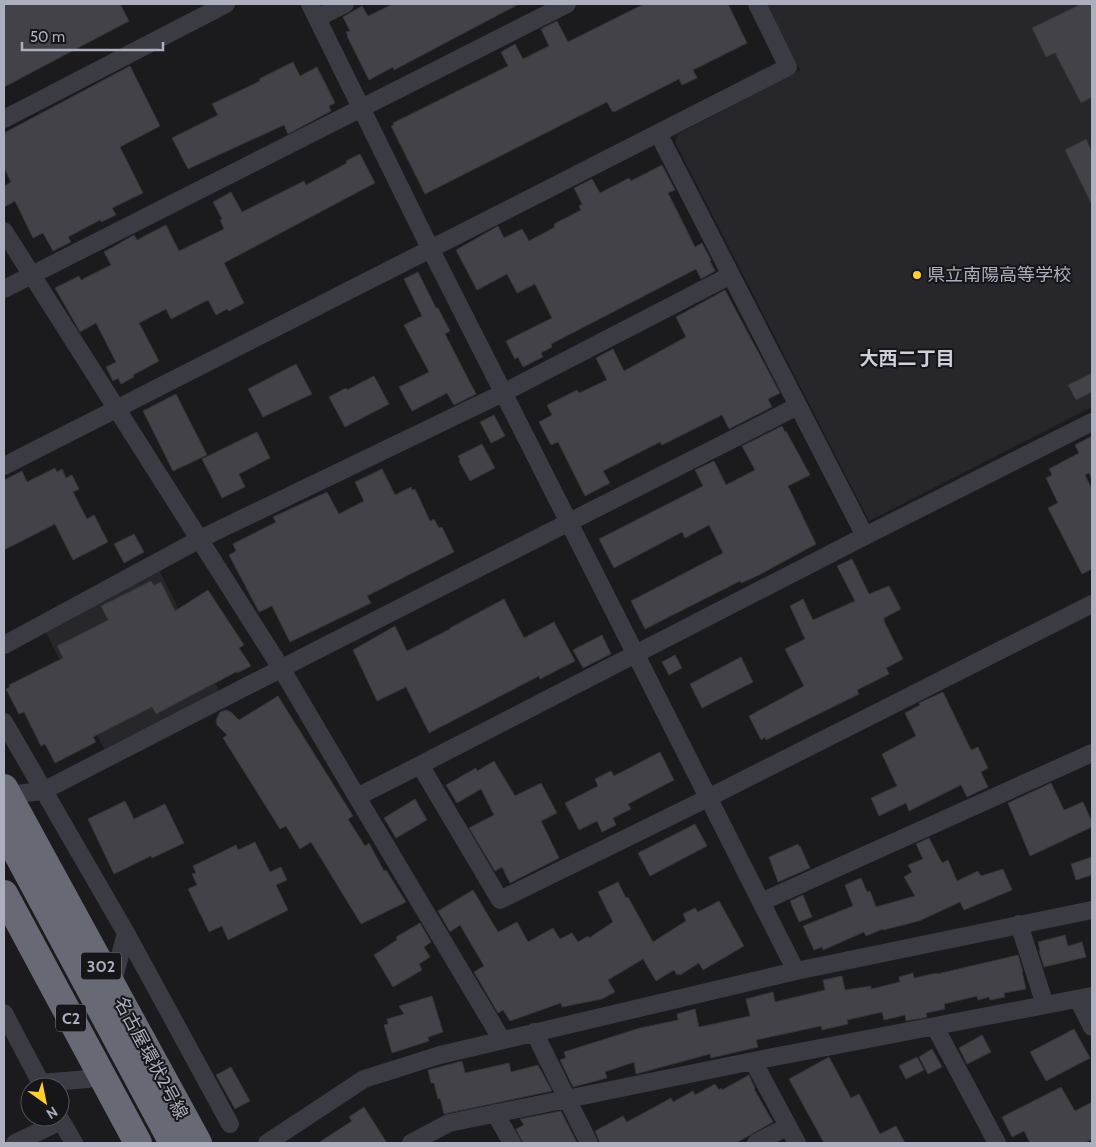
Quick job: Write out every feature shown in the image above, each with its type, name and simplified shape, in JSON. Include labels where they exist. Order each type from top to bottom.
[{"type":"highway","name":"名古屋環状2号線","points":[[5,792],[198,1143]]},
{"type":"highway","name":"C2","points":[[4,829],[173,1143]]},
{"type":"highway","name":"C2","points":[[4,894],[138,1143]]},
{"type":"highway","points":[[4,925],[125,1143]]},
{"type":"street","points":[[4,119],[226,4]]},
{"type":"street","points":[[345,4],[313,11],[503,393],[796,970]]},
{"type":"street","points":[[4,289],[567,4]]},
{"type":"street","points":[[4,466],[788,66],[757,4]]},
{"type":"street","points":[[658,132],[865,536]]},
{"type":"street","points":[[4,231],[282,668],[502,1040]]},
{"type":"street","points":[[4,645],[200,539],[503,393],[731,275]]},
{"type":"street","points":[[5,792],[43,792],[282,668],[798,406]]},
{"type":"street","points":[[357,797],[865,536],[1092,422]]},
{"type":"street","points":[[420,765],[500,900],[708,798],[1092,604]]},
{"type":"street","points":[[4,722],[126,932],[230,1124]]},
{"type":"street","points":[[761,902],[1092,753]]},
{"type":"street","points":[[267,1143],[364,1079],[440,1055],[796,970],[1092,910]]},
{"type":"street","points":[[1019,924],[1045,1005]]},
{"type":"street","points":[[112,985],[126,932]]},
{"type":"street","points":[[411,1143],[449,1123],[495,1113],[753,1061],[1085,998],[1092,1027]]},
{"type":"street","points":[[4,1014],[38,1077]]},
{"type":"street","points":[[935,1027],[997,1143]]},
{"type":"street","points":[[534,1032],[589,1143]]},
{"type":"street","points":[[753,1061],[797,1143]]},
{"type":"street","points":[[70,1081],[88,1078]]},
{"type":"street","points":[[495,1113],[512,1143]]},
{"type":"street","points":[[756,1143],[788,1126]]},
{"type":"street","points":[[14,1143],[45,1127]]},
{"type":"street","points":[[65,1127],[74,1143]]},
{"type":"shaded area","name":"県立南陽高等学校","points":[[766,4],[1092,4],[1092,407],[869,521],[675,142],[678,134],[800,70]]},
{"type":"shaded area","points":[[159,570],[220,692],[104,749],[44,629]]},
{"type":"building","points":[[4,4],[120,4],[129,21],[4,87]]},
{"type":"building","points":[[393,4],[519,4],[394,70],[393,67],[369,80],[347,36],[346,32],[350,31],[343,17],[362,6],[368,16]]},
{"type":"building","points":[[644,4],[728,4],[747,43],[693,70],[697,78],[682,85],[679,79],[614,112],[607,102],[425,194],[391,126],[394,125],[393,123],[508,66],[501,52],[515,44],[523,59],[549,46],[541,29],[557,21],[568,42]]},
{"type":"building","points":[[1081,4],[1092,4],[1092,97],[1081,103],[1055,53],[1046,57],[1032,28]]},
{"type":"building","points":[[293,62],[300,76],[317,67],[335,103],[329,106],[331,111],[288,134],[284,125],[188,169],[172,138],[218,115],[212,104],[260,81],[259,79]]},
{"type":"building","points":[[130,66],[160,126],[120,147],[143,193],[112,208],[116,215],[101,222],[100,220],[68,237],[71,242],[53,251],[43,233],[33,238],[15,201],[4,207],[4,186],[11,182],[4,168],[4,133]]},
{"type":"building","points":[[1086,139],[1092,152],[1092,205],[1065,150]]},
{"type":"building","points":[[360,154],[375,183],[224,263],[244,303],[216,315],[208,300],[171,319],[166,309],[139,323],[159,361],[121,384],[118,378],[113,381],[106,367],[116,362],[96,323],[80,332],[55,288],[79,276],[81,280],[111,265],[104,252],[134,235],[137,240],[166,225],[179,251],[224,229],[220,220],[222,219],[213,202],[231,192],[242,212],[304,181],[306,185]]},
{"type":"building","points":[[662,165],[675,190],[668,193],[695,247],[702,243],[715,271],[701,279],[696,269],[551,344],[552,347],[541,353],[543,357],[523,367],[518,357],[515,359],[506,341],[552,318],[535,284],[517,293],[507,274],[477,290],[456,250],[498,226],[504,238],[522,229],[529,241],[555,227],[554,224],[581,210],[579,206],[582,204],[574,188],[592,179],[600,193],[629,178],[631,181]]},
{"type":"building","points":[[418,272],[450,331],[445,334],[476,394],[454,405],[447,393],[412,411],[399,387],[429,372],[404,325],[422,316],[404,279]]},
{"type":"building","points":[[725,290],[780,393],[768,399],[772,407],[729,429],[722,415],[662,445],[660,442],[603,471],[610,483],[585,496],[558,442],[551,445],[539,422],[552,415],[547,405],[577,390],[579,393],[607,380],[596,358],[613,349],[624,371],[686,337],[676,317]]},
{"type":"building","points":[[296,364],[312,394],[263,417],[248,389]]},
{"type":"building","points":[[1092,373],[1092,392],[1076,400],[1068,385]]},
{"type":"building","points":[[374,376],[389,404],[345,427],[329,397]]},
{"type":"building","points":[[176,394],[207,455],[173,471],[143,411]]},
{"type":"building","points":[[494,415],[505,436],[491,443],[480,422]]},
{"type":"building","points":[[782,426],[810,475],[788,486],[816,544],[759,575],[741,583],[740,581],[645,629],[631,601],[723,553],[709,525],[685,538],[682,532],[614,568],[599,539],[703,486],[695,470],[714,461],[726,485],[755,470],[742,446]]},
{"type":"building","points":[[257,432],[270,458],[239,474],[245,487],[222,498],[202,459]]},
{"type":"building","points":[[1092,436],[1092,480],[1089,473],[1085,475],[1092,489],[1092,569],[1082,574],[1048,508],[1058,503],[1046,478],[1052,475],[1049,469],[1079,453],[1075,445]]},
{"type":"building","points":[[482,444],[495,468],[470,481],[458,456]]},
{"type":"building","points":[[55,468],[57,472],[62,469],[66,478],[72,475],[79,489],[73,492],[87,519],[94,515],[108,542],[73,560],[55,524],[4,550],[4,480],[22,471],[27,482]]},
{"type":"building","points":[[382,469],[395,495],[411,487],[412,490],[415,489],[430,521],[434,519],[439,528],[442,527],[454,552],[367,596],[371,603],[290,642],[272,606],[259,612],[229,555],[236,551],[233,544],[276,522],[273,517],[327,492],[339,514],[364,501],[355,482]]},
{"type":"building","points":[[134,534],[144,552],[124,563],[114,544]]},
{"type":"building","points":[[852,559],[869,594],[889,586],[901,609],[884,618],[884,621],[903,659],[886,668],[889,674],[857,690],[859,694],[766,740],[765,737],[761,740],[749,716],[804,686],[785,649],[805,639],[790,606],[803,599],[813,620],[855,601],[837,566]]},
{"type":"building","points":[[151,581],[154,585],[161,582],[175,611],[208,590],[244,645],[239,648],[251,666],[156,714],[152,707],[93,737],[96,742],[55,763],[45,744],[41,746],[24,712],[19,714],[6,689],[10,687],[9,685],[63,658],[57,646],[108,620],[101,606]]},
{"type":"building","points":[[504,599],[524,638],[554,622],[575,661],[540,679],[539,676],[429,733],[406,687],[377,701],[353,650],[395,626],[407,651]]},
{"type":"building","points":[[602,635],[611,654],[583,668],[573,650]]},
{"type":"building","points":[[675,655],[682,668],[669,675],[662,662]]},
{"type":"building","points":[[741,657],[753,682],[702,708],[690,684]]},
{"type":"building","points":[[943,692],[971,750],[978,747],[988,768],[981,772],[988,787],[967,797],[961,785],[909,811],[906,803],[879,816],[871,798],[897,786],[882,754],[916,736],[905,713],[920,705],[919,703]]},
{"type":"building","points":[[278,696],[353,816],[348,819],[365,846],[369,843],[384,871],[386,870],[406,902],[361,924],[311,842],[300,849],[286,826],[280,829],[223,738],[227,735],[217,725],[216,720],[220,712],[226,710],[231,712],[239,720]]},
{"type":"building","points":[[660,752],[674,780],[628,804],[631,809],[613,818],[616,825],[602,832],[597,821],[579,830],[565,803],[598,786],[595,779],[611,771],[614,776]]},
{"type":"building","points":[[494,761],[515,796],[541,783],[557,813],[541,821],[559,858],[510,883],[502,867],[495,871],[469,828],[494,815],[481,789],[457,803],[446,785],[476,768],[477,771]]},
{"type":"building","points":[[1051,783],[1064,810],[1083,802],[1092,822],[1092,827],[1030,856],[1008,803]]},
{"type":"building","points":[[415,799],[427,820],[396,838],[384,818]]},
{"type":"building","points":[[125,801],[134,819],[165,804],[184,843],[114,874],[88,819]]},
{"type":"building","points":[[695,824],[707,846],[650,876],[638,853]]},
{"type":"building","points":[[929,838],[942,863],[948,860],[957,881],[978,871],[981,876],[1003,869],[1012,890],[964,910],[960,902],[919,921],[883,929],[866,936],[864,932],[823,950],[822,947],[814,950],[803,926],[853,906],[845,885],[861,878],[867,892],[870,891],[876,907],[915,896],[904,877],[912,872],[908,865],[923,859],[916,844]]},
{"type":"building","points":[[255,842],[270,872],[281,867],[287,880],[276,885],[288,910],[228,940],[222,926],[209,932],[188,889],[197,885],[192,874],[196,873],[193,866],[236,845],[238,850]]},
{"type":"building","points":[[798,844],[810,868],[778,882],[769,857]]},
{"type":"building","points":[[1092,857],[1092,875],[1076,880],[1071,864]]},
{"type":"building","points":[[618,882],[653,942],[686,921],[683,914],[695,908],[698,912],[719,901],[744,946],[703,970],[699,963],[680,975],[677,975],[674,970],[656,981],[643,959],[608,980],[615,992],[602,999],[562,1007],[561,1003],[510,1021],[503,1010],[498,1013],[474,972],[484,966],[460,925],[450,932],[438,911],[473,890],[498,932],[517,922],[528,942],[553,928],[560,939],[572,933],[578,942],[588,936],[589,938],[613,922],[598,892]]},
{"type":"building","points":[[803,895],[812,917],[799,922],[790,901]]},
{"type":"building","points":[[420,923],[431,942],[424,947],[430,957],[419,964],[422,970],[393,987],[374,955],[397,940],[396,937]]},
{"type":"building","points":[[1065,935],[1068,946],[1082,942],[1086,957],[1044,967],[1038,942]]},
{"type":"building","points":[[1018,955],[1026,989],[1004,993],[1005,997],[990,1000],[989,997],[978,1000],[977,996],[944,1004],[945,1009],[926,1013],[927,1017],[923,1018],[906,1021],[905,1015],[884,1020],[882,1012],[847,1020],[848,1024],[822,1030],[821,1026],[756,1040],[758,1047],[711,1058],[710,1054],[636,1074],[634,1062],[605,1072],[607,1078],[573,1087],[560,1060],[566,1058],[564,1052],[640,1028],[678,1020],[677,1014],[695,1009],[699,1027],[750,1016],[746,999],[773,992],[775,1002],[825,990],[823,980],[842,976],[845,990],[871,986],[871,989],[900,982],[899,977],[913,973],[914,978]]},
{"type":"building","points":[[432,996],[443,1032],[428,1037],[429,1041],[392,1053],[384,1025],[388,1024],[387,1019],[404,1014],[399,1006]]},
{"type":"building","points":[[1074,1029],[1090,1058],[1046,1081],[1030,1052]]},
{"type":"building","points":[[982,1035],[991,1052],[967,1064],[959,1048]]},
{"type":"building","points":[[932,1049],[942,1067],[928,1074],[919,1057]]},
{"type":"building","points":[[829,1057],[851,1098],[859,1094],[880,1134],[896,1126],[905,1143],[824,1143],[789,1079]]},
{"type":"building","points":[[917,1057],[924,1070],[906,1079],[899,1066]]},
{"type":"building","points":[[462,1061],[465,1073],[509,1063],[511,1072],[538,1065],[552,1091],[444,1114],[440,1098],[438,1099],[434,1083],[431,1083],[428,1070]]},
{"type":"building","points":[[231,1067],[250,1101],[235,1109],[216,1075]]},
{"type":"building","points":[[749,1075],[754,1089],[773,1122],[736,1143],[600,1143],[595,1131],[623,1116],[627,1122],[671,1098],[673,1102],[693,1091],[695,1095],[715,1084],[719,1090],[721,1088],[722,1090]]},
{"type":"building","points":[[1061,1087],[1075,1111],[1092,1102],[1092,1139],[1085,1143],[1030,1143],[1024,1131],[1012,1137],[1002,1117]]},
{"type":"building","points":[[364,1107],[387,1143],[318,1143],[352,1121],[349,1117]]},
{"type":"building","points":[[561,1111],[577,1143],[523,1143],[516,1129],[524,1125],[520,1119]]},
{"type":"place","name":"県立南陽高等学校","points":[[917,275]]},
{"type":"district","name":"大西二丁目","points":[[907,358]]}]
